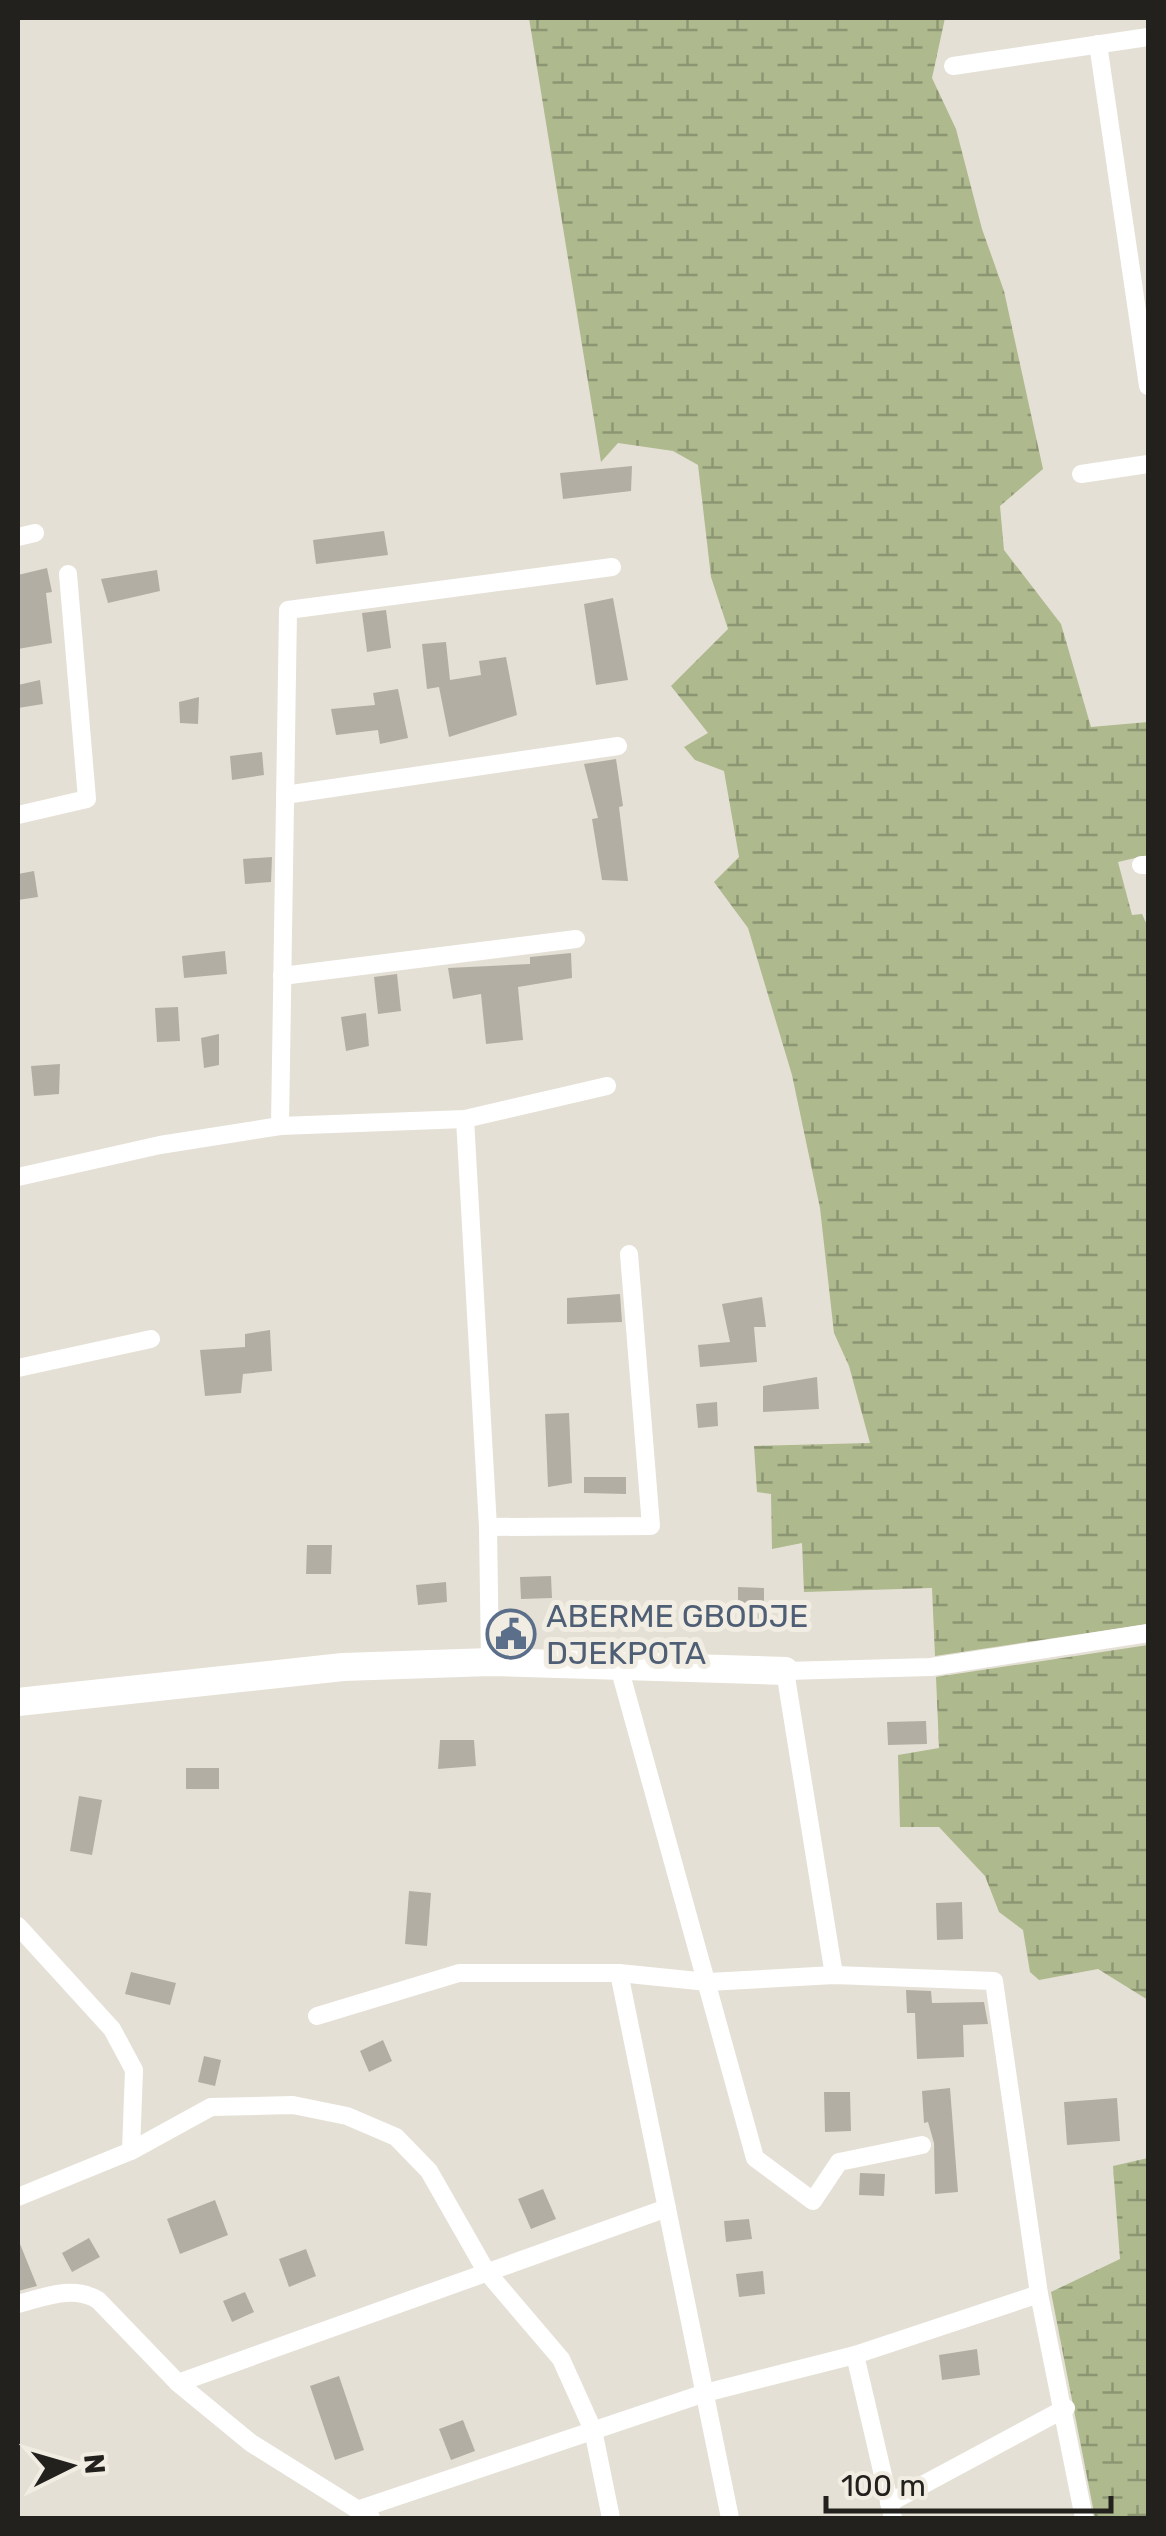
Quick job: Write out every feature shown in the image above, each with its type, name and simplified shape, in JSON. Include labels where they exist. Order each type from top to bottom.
[{"type":"street","points":[[953,66],[1148,36]]},
{"type":"street","points":[[1098,44],[1148,386]]},
{"type":"street","points":[[1081,474],[1148,464]]},
{"type":"street","points":[[280,1126],[288,610],[612,567]]},
{"type":"street","points":[[18,815],[87,798],[68,574]]},
{"type":"street","points":[[285,794],[618,746]]},
{"type":"street","points":[[282,976],[576,939]]},
{"type":"street","points":[[18,1178],[160,1145],[280,1126],[464,1119],[607,1086]]},
{"type":"street","points":[[464,1119],[488,1527],[490,1662]]},
{"type":"street","points":[[488,1527],[651,1526],[629,1254]]},
{"type":"street","points":[[18,1368],[151,1340]]},
{"type":"street","points":[[18,1702],[244,1674],[490,1662],[785,1671],[931,1667],[1148,1633]]},
{"type":"street","points":[[619,1667],[756,2158],[812,2201],[839,2162],[922,2145]]},
{"type":"street","points":[[785,1671],[834,1976]]},
{"type":"street","points":[[18,1926],[112,2029],[134,2070],[132,2151]]},
{"type":"street","points":[[619,1973],[730,2518]]},
{"type":"street","points":[[317,2016],[459,1974],[619,1973],[708,1982],[834,1976],[994,1980],[1040,2294],[1066,2408],[1084,2518]]},
{"type":"street","points":[[18,2197],[132,2151],[211,2107],[293,2105],[347,2116],[396,2138],[429,2171],[486,2271],[561,2359],[593,2430],[611,2518]]},
{"type":"street","points":[[178,2383],[667,2208]]},
{"type":"street","points":[[18,2304],[84,2292],[98,2300],[178,2383],[251,2443],[364,2514],[704,2393],[854,2355],[1040,2294]]},
{"type":"street","points":[[854,2355],[892,2511],[1066,2408]]},
{"type":"green space","points":[[529,18],[945,18],[932,78],[956,129],[982,229],[1004,291],[1043,469],[1000,506],[1004,550],[1061,624],[1091,727],[1148,722],[1148,855],[1118,862],[1132,915],[1142,914],[1148,927],[1148,1624],[935,1656],[932,1588],[804,1592],[802,1543],[772,1549],[771,1494],[757,1492],[754,1446],[870,1443],[849,1366],[834,1333],[820,1208],[792,1075],[748,928],[714,882],[739,857],[724,771],[695,760],[684,747],[708,733],[671,686],[728,629],[711,577],[698,465],[673,451],[618,443],[601,462]]},
{"type":"green space","points":[[1148,1645],[1148,2000],[1098,1969],[1039,1980],[1030,1972],[1023,1930],[999,1912],[985,1876],[939,1827],[900,1827],[898,1755],[939,1748],[936,1677]]},
{"type":"green space","points":[[1148,2158],[1148,2518],[1095,2518],[1051,2292],[1120,2259],[1113,2166]]},
{"type":"building","points":[[632,466],[631,491],[563,499],[560,473]]},
{"type":"building","points":[[384,531],[388,555],[316,564],[313,540]]},
{"type":"building","points":[[47,568],[52,592],[46,593],[52,643],[18,649],[18,575]]},
{"type":"building","points":[[157,570],[160,591],[108,603],[101,579]]},
{"type":"building","points":[[613,598],[628,680],[596,685],[584,604]]},
{"type":"building","points":[[386,610],[391,648],[367,652],[362,613]]},
{"type":"building","points":[[446,642],[450,680],[481,675],[479,661],[506,657],[517,715],[449,737],[439,687],[427,689],[422,644]]},
{"type":"building","points":[[40,680],[43,704],[18,708],[18,685]]},
{"type":"building","points":[[398,689],[408,738],[380,744],[378,730],[336,735],[331,709],[375,705],[373,693]]},
{"type":"building","points":[[199,697],[198,724],[180,723],[179,702]]},
{"type":"building","points":[[262,752],[264,775],[232,780],[230,756]]},
{"type":"building","points":[[616,759],[628,881],[602,880],[592,819],[598,818],[584,764]]},
{"type":"building","points":[[272,857],[271,882],[245,884],[243,859]]},
{"type":"building","points":[[34,871],[38,897],[18,900],[18,874]]},
{"type":"building","points":[[225,951],[227,974],[184,978],[182,956]]},
{"type":"building","points":[[571,953],[572,978],[518,987],[523,1040],[486,1044],[481,994],[453,999],[448,968],[530,964],[530,957]]},
{"type":"building","points":[[397,974],[401,1011],[378,1014],[374,977]]},
{"type":"building","points":[[178,1007],[180,1041],[157,1042],[155,1008]]},
{"type":"building","points":[[366,1013],[369,1046],[346,1051],[341,1017]]},
{"type":"building","points":[[219,1034],[219,1065],[204,1068],[201,1038]]},
{"type":"building","points":[[60,1064],[59,1094],[34,1096],[31,1066]]},
{"type":"building","points":[[620,1294],[622,1322],[567,1324],[567,1298]]},
{"type":"building","points":[[762,1297],[766,1327],[754,1327],[757,1362],[700,1367],[698,1345],[730,1342],[722,1304]]},
{"type":"building","points":[[270,1330],[272,1371],[243,1374],[241,1393],[205,1396],[200,1350],[245,1347],[245,1334]]},
{"type":"building","points":[[817,1377],[819,1409],[763,1412],[763,1386]]},
{"type":"building","points":[[717,1402],[718,1426],[698,1428],[696,1404]]},
{"type":"building","points":[[569,1413],[572,1483],[548,1487],[545,1414]]},
{"type":"building","points":[[584,1477],[626,1477],[626,1494],[584,1493]]},
{"type":"building","points":[[307,1545],[332,1545],[331,1574],[306,1574]]},
{"type":"building","points":[[551,1576],[552,1598],[521,1599],[520,1577]]},
{"type":"building","points":[[446,1582],[447,1602],[418,1605],[416,1585]]},
{"type":"building","points":[[738,1587],[764,1588],[764,1627],[738,1627]]},
{"type":"building","points":[[926,1721],[927,1744],[888,1745],[887,1722]]},
{"type":"building","points":[[440,1740],[474,1740],[476,1766],[438,1769]]},
{"type":"building","points":[[186,1768],[219,1768],[219,1789],[186,1789]]},
{"type":"building","points":[[79,1796],[102,1800],[92,1855],[70,1851]]},
{"type":"building","points":[[409,1891],[431,1893],[427,1946],[405,1944]]},
{"type":"building","points":[[962,1902],[963,1939],[937,1940],[936,1903]]},
{"type":"building","points":[[131,1972],[176,1983],[170,2005],[125,1994]]},
{"type":"building","points":[[906,1990],[931,1991],[932,2003],[984,2002],[988,2024],[963,2025],[964,2057],[917,2059],[915,2013],[907,2013]]},
{"type":"building","points":[[383,2040],[392,2061],[369,2072],[360,2051]]},
{"type":"building","points":[[204,2056],[221,2060],[215,2086],[198,2082]]},
{"type":"building","points":[[950,2088],[958,2192],[935,2194],[934,2143],[928,2122],[924,2123],[922,2091]]},
{"type":"building","points":[[824,2092],[850,2092],[851,2131],[825,2132]]},
{"type":"building","points":[[1117,2098],[1120,2141],[1067,2145],[1064,2102]]},
{"type":"building","points":[[860,2173],[885,2174],[884,2196],[859,2195]]},
{"type":"building","points":[[543,2189],[556,2219],[531,2229],[518,2199]]},
{"type":"building","points":[[215,2200],[228,2235],[180,2254],[167,2219]]},
{"type":"building","points":[[749,2219],[752,2239],[726,2242],[724,2221]]},
{"type":"building","points":[[89,2238],[100,2257],[72,2272],[62,2253]]},
{"type":"building","points":[[18,2239],[37,2286],[18,2291]]},
{"type":"building","points":[[306,2249],[316,2276],[289,2287],[279,2259]]},
{"type":"building","points":[[763,2271],[765,2294],[739,2297],[736,2274]]},
{"type":"building","points":[[245,2292],[254,2312],[232,2322],[223,2301]]},
{"type":"building","points":[[977,2349],[980,2375],[942,2380],[939,2355]]},
{"type":"building","points":[[339,2376],[364,2450],[335,2460],[310,2386]]},
{"type":"building","points":[[463,2420],[475,2451],[451,2460],[439,2429]]},
{"type":"place","name":"ABERME GBODJE DJEKPOTA","points":[[511,1634]]}]
